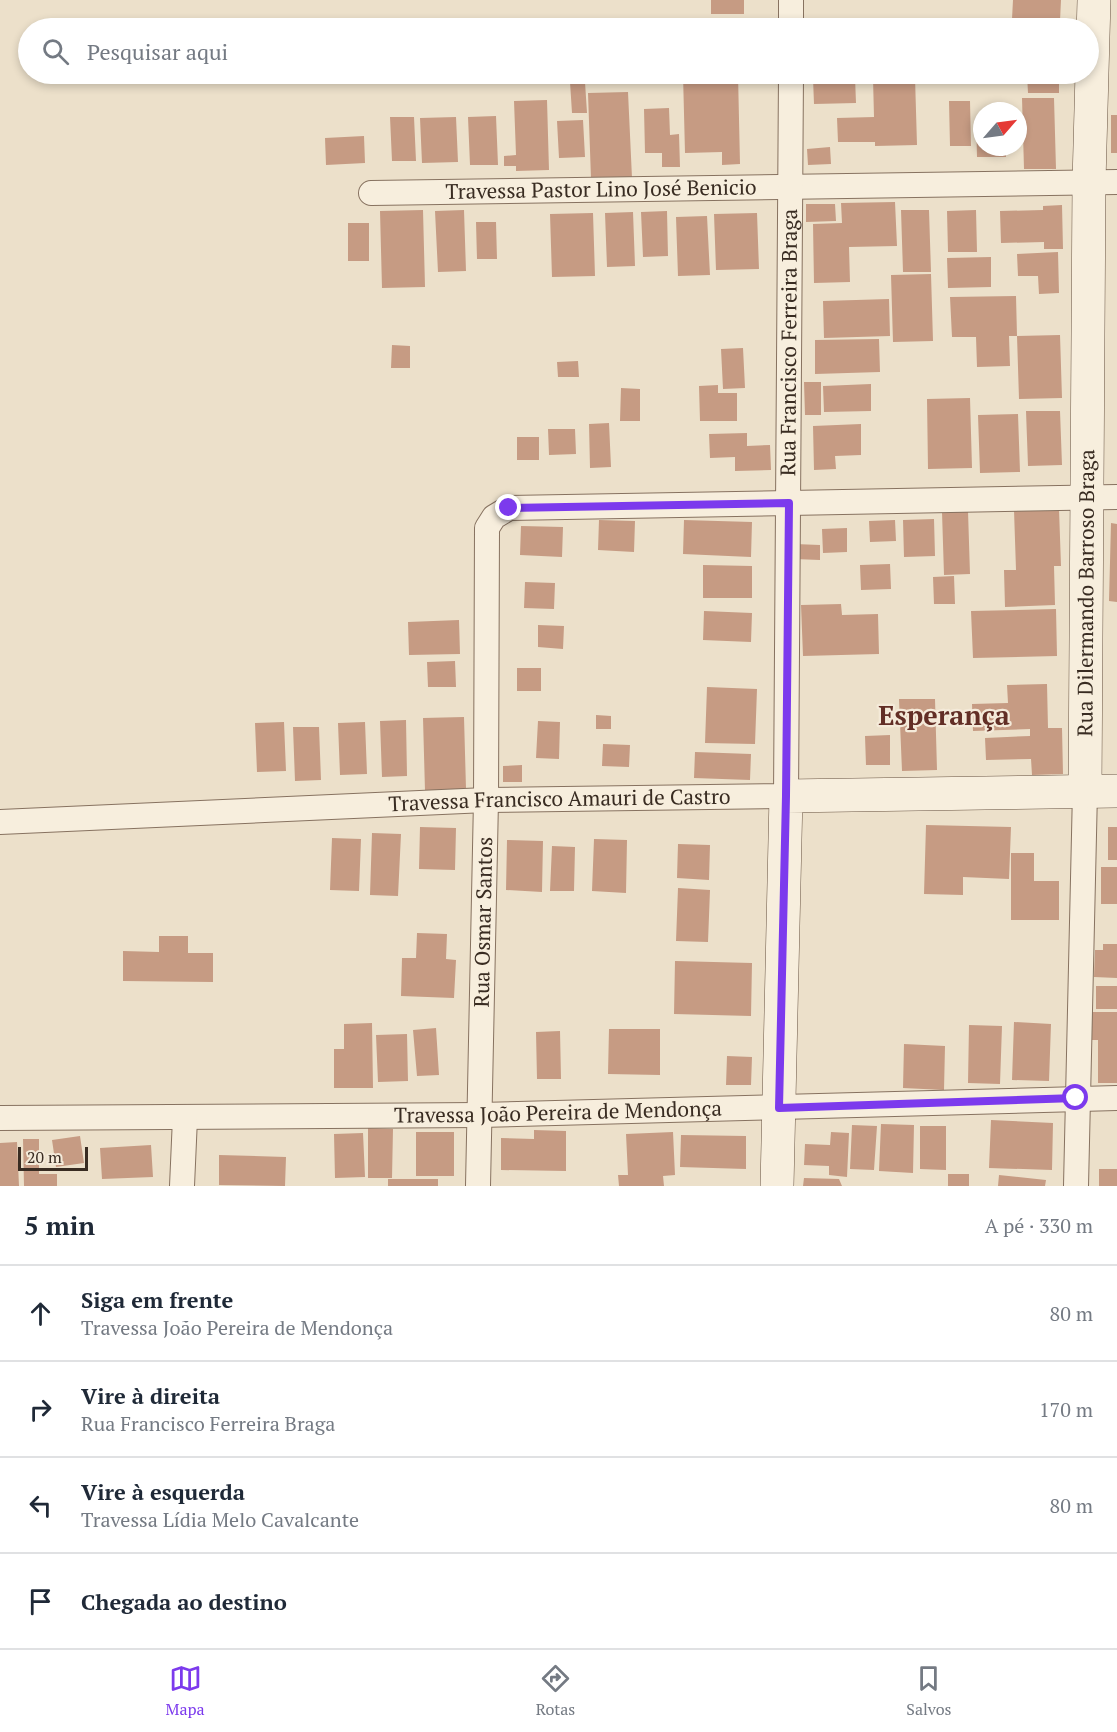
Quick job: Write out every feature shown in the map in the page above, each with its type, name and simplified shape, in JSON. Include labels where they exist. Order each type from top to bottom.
[{"type":"street","points":[[791,0],[791,18]]},
{"type":"street","name":"Rua Dilermando Barroso Braga","points":[[1094,0],[1095,18]]},
{"type":"street","name":"Rua Francisco Ferreira Braga","points":[[777,1186],[786,796],[791,84]]},
{"type":"street","name":"Rua Dilermando Barroso Braga","points":[[1076,1186],[1076,1098],[1085,791],[1102,497],[1103,182],[1098,84]]},
{"type":"street","name":"Travessa Pastor Lino José Benicio","points":[[371,193],[1103,182]]},
{"type":"street","points":[[789,503],[1102,497]]},
{"type":"street","name":"Rua Osmar Santos","points":[[478,1186],[486,800],[487,528],[494,517],[509,508],[789,503]]},
{"type":"street","name":"Travessa Francisco Amauri de Castro","points":[[0,822],[486,800],[1117,791]]},
{"type":"street","name":"Travessa João Pereira de Mendonça","points":[[0,1118],[480,1115],[1117,1098]]},
{"type":"street","points":[[182,1186],[184,1118]]},
{"type":"building","points":[[711,0],[744,0],[744,14],[711,14]]},
{"type":"building","points":[[1013,0],[1061,0],[1060,18],[1012,18]]},
{"type":"building","points":[[570,84],[585,84],[587,113],[572,113]]},
{"type":"building","points":[[683,84],[738,84],[740,164],[722,165],[722,152],[685,153]]},
{"type":"building","points":[[813,84],[855,84],[856,103],[814,104]]},
{"type":"building","points":[[873,84],[915,84],[917,145],[875,146],[875,142],[838,142],[837,118],[874,117]]},
{"type":"building","points":[[1028,84],[1059,84],[1059,93],[1028,93]]},
{"type":"building","points":[[628,92],[632,178],[591,179],[588,93]]},
{"type":"building","points":[[1022,98],[1054,98],[1056,169],[1024,169],[1024,156],[1027,156],[1027,102],[1022,102]]},
{"type":"building","points":[[547,100],[549,170],[516,171],[516,166],[504,166],[504,156],[516,155],[514,101]]},
{"type":"building","points":[[949,101],[970,101],[971,146],[950,146]]},
{"type":"building","points":[[669,108],[670,135],[679,134],[680,167],[662,167],[662,153],[645,153],[644,109]]},
{"type":"building","points":[[1111,115],[1117,115],[1117,153],[1111,153]]},
{"type":"building","points":[[496,116],[498,165],[470,165],[468,117]]},
{"type":"building","points":[[390,117],[414,117],[416,161],[392,161]]},
{"type":"building","points":[[456,117],[458,162],[422,163],[420,118]]},
{"type":"building","points":[[583,120],[585,157],[559,158],[557,121]]},
{"type":"building","points":[[364,136],[365,163],[326,165],[325,138]]},
{"type":"building","points":[[830,147],[831,164],[808,165],[807,149]]},
{"type":"building","points":[[977,156],[1006,156],[1006,157]]},
{"type":"building","points":[[895,202],[897,246],[849,247],[850,282],[814,283],[813,224],[842,223],[841,203]]},
{"type":"building","points":[[806,204],[835,204],[836,221],[806,222]]},
{"type":"building","points":[[1062,205],[1063,249],[1044,249],[1044,242],[1001,243],[1000,211],[1043,210],[1043,206]]},
{"type":"building","points":[[423,210],[425,287],[382,288],[380,211]]},
{"type":"building","points":[[464,210],[466,271],[438,272],[435,211]]},
{"type":"building","points":[[901,210],[929,210],[931,272],[903,272]]},
{"type":"building","points":[[976,210],[977,252],[948,252],[947,211]]},
{"type":"building","points":[[667,211],[668,256],[643,257],[641,212]]},
{"type":"building","points":[[633,212],[635,266],[607,267],[605,213]]},
{"type":"building","points":[[593,213],[595,276],[552,277],[550,214]]},
{"type":"building","points":[[757,213],[759,269],[716,270],[714,214]]},
{"type":"building","points":[[707,216],[710,275],[678,276],[676,217]]},
{"type":"building","points":[[476,222],[496,222],[497,259],[477,259]]},
{"type":"building","points":[[348,223],[369,223],[369,261],[348,261]]},
{"type":"building","points":[[1058,252],[1059,293],[1039,294],[1038,276],[1018,276],[1017,254]]},
{"type":"building","points":[[991,257],[991,287],[948,288],[947,258]]},
{"type":"building","points":[[931,274],[933,341],[893,342],[891,275]]},
{"type":"building","points":[[1016,296],[1017,336],[1009,336],[1010,366],[977,367],[976,337],[952,337],[950,297]]},
{"type":"building","points":[[889,299],[890,336],[824,338],[823,301]]},
{"type":"building","points":[[1060,335],[1062,398],[1019,399],[1017,336]]},
{"type":"building","points":[[879,339],[880,372],[815,374],[815,340]]},
{"type":"building","points":[[392,345],[410,346],[410,368],[391,368]]},
{"type":"building","points":[[743,348],[745,388],[723,389],[721,349]]},
{"type":"building","points":[[578,361],[579,377],[558,377],[557,362]]},
{"type":"building","points":[[804,382],[821,382],[821,415],[805,415]]},
{"type":"building","points":[[871,384],[871,411],[824,412],[823,386]]},
{"type":"building","points":[[718,385],[718,393],[737,393],[737,421],[700,421],[699,386]]},
{"type":"building","points":[[621,388],[640,389],[640,421],[620,421]]},
{"type":"building","points":[[970,398],[972,468],[928,469],[927,399]]},
{"type":"building","points":[[1026,411],[1060,411],[1062,465],[1028,466]]},
{"type":"building","points":[[1018,414],[1020,472],[980,473],[978,415]]},
{"type":"building","points":[[609,423],[611,467],[590,468],[589,424]]},
{"type":"building","points":[[861,424],[861,455],[835,456],[836,469],[814,470],[813,426]]},
{"type":"building","points":[[548,429],[575,429],[576,454],[549,455]]},
{"type":"building","points":[[747,433],[747,446],[770,445],[771,470],[735,471],[735,457],[710,458],[709,434]]},
{"type":"building","points":[[517,437],[539,437],[539,460],[517,460]]},
{"type":"building","points":[[1059,509],[1061,566],[1054,566],[1055,605],[1005,607],[1004,570],[1016,570],[1014,510]]},
{"type":"building","points":[[968,511],[970,574],[944,575],[942,512]]},
{"type":"building","points":[[934,519],[935,556],[904,557],[903,520]]},
{"type":"building","points":[[599,520],[635,521],[634,552],[598,550]]},
{"type":"building","points":[[684,520],[752,522],[751,557],[683,554]]},
{"type":"building","points":[[895,520],[896,541],[870,542],[869,521]]},
{"type":"building","points":[[1111,523],[1117,524],[1117,602],[1109,601]]},
{"type":"building","points":[[521,526],[563,527],[562,557],[520,555]]},
{"type":"building","points":[[847,528],[847,552],[823,553],[822,529]]},
{"type":"building","points":[[795,544],[820,545],[820,560],[794,559]]},
{"type":"building","points":[[890,564],[891,589],[861,590],[860,565]]},
{"type":"building","points":[[703,565],[752,566],[752,598],[703,598]]},
{"type":"building","points":[[954,576],[955,604],[934,604],[933,577]]},
{"type":"building","points":[[525,582],[555,583],[554,609],[524,608]]},
{"type":"building","points":[[841,604],[842,615],[878,614],[879,654],[803,656],[801,605]]},
{"type":"building","points":[[1056,609],[1057,656],[973,658],[971,611]]},
{"type":"building","points":[[704,611],[752,613],[751,642],[703,640]]},
{"type":"building","points":[[459,620],[460,654],[409,655],[408,622]]},
{"type":"building","points":[[538,625],[564,626],[563,649],[538,647]]},
{"type":"building","points":[[455,661],[456,687],[428,687],[427,662]]},
{"type":"building","points":[[517,668],[541,668],[541,691],[517,691]]},
{"type":"building","points":[[1047,684],[1048,728],[1062,728],[1063,774],[1032,775],[1031,759],[986,760],[985,738],[1030,736],[1030,729],[973,731],[972,704],[1008,703],[1007,685]]},
{"type":"building","points":[[707,687],[757,689],[755,744],[705,743]]},
{"type":"building","points":[[899,699],[935,699],[937,770],[902,771]]},
{"type":"building","points":[[596,715],[611,716],[611,729],[596,729]]},
{"type":"building","points":[[464,717],[466,789],[425,791],[423,718]]},
{"type":"building","points":[[406,720],[407,776],[382,777],[380,721]]},
{"type":"building","points":[[538,721],[560,722],[559,759],[536,758]]},
{"type":"building","points":[[284,722],[286,771],[257,772],[255,723]]},
{"type":"building","points":[[365,722],[367,774],[340,775],[338,723]]},
{"type":"building","points":[[293,727],[319,727],[321,780],[295,781]]},
{"type":"building","points":[[890,735],[890,765],[866,765],[865,736]]},
{"type":"building","points":[[603,744],[630,745],[629,767],[602,766]]},
{"type":"building","points":[[695,752],[751,754],[750,780],[694,778]]},
{"type":"building","points":[[522,765],[522,782],[503,782],[503,766]]},
{"type":"building","points":[[926,825],[1011,827],[1009,879],[963,877],[963,895],[924,894]]},
{"type":"building","points":[[420,827],[456,828],[455,870],[419,869]]},
{"type":"building","points":[[1108,827],[1117,827],[1117,860],[1108,860]]},
{"type":"building","points":[[372,833],[401,834],[398,896],[370,895]]},
{"type":"building","points":[[332,838],[361,839],[359,891],[330,890]]},
{"type":"building","points":[[594,839],[627,840],[626,893],[592,891]]},
{"type":"building","points":[[507,840],[543,841],[542,892],[506,890]]},
{"type":"building","points":[[678,844],[710,845],[709,880],[677,878]]},
{"type":"building","points":[[552,846],[575,847],[574,891],[550,891]]},
{"type":"building","points":[[1011,853],[1034,853],[1034,881],[1059,881],[1059,920],[1011,920]]},
{"type":"building","points":[[1101,867],[1117,867],[1117,904],[1101,904]]},
{"type":"building","points":[[678,888],[710,890],[708,942],[676,941]]},
{"type":"building","points":[[417,933],[447,934],[446,959],[456,960],[454,998],[401,996],[402,958],[416,958]]},
{"type":"building","points":[[159,936],[188,936],[188,953],[213,953],[213,982],[123,981],[123,951],[159,952]]},
{"type":"building","points":[[1103,944],[1117,944],[1117,978],[1094,977],[1095,950],[1103,950]]},
{"type":"building","points":[[675,961],[752,963],[751,1016],[674,1014]]},
{"type":"building","points":[[1096,986],[1117,986],[1117,1009],[1096,1009]]},
{"type":"building","points":[[1089,1012],[1117,1012],[1117,1083],[1098,1083],[1098,1040],[1089,1040]]},
{"type":"building","points":[[1014,1022],[1051,1024],[1049,1081],[1012,1080]]},
{"type":"building","points":[[372,1023],[373,1088],[334,1088],[334,1049],[344,1049],[344,1024]]},
{"type":"building","points":[[969,1025],[1002,1026],[1000,1084],[968,1083]]},
{"type":"building","points":[[436,1028],[439,1075],[417,1076],[413,1030]]},
{"type":"building","points":[[609,1029],[660,1029],[660,1075],[608,1074]]},
{"type":"building","points":[[560,1031],[561,1079],[537,1079],[536,1032]]},
{"type":"building","points":[[407,1034],[408,1081],[378,1082],[376,1035]]},
{"type":"building","points":[[904,1044],[945,1046],[944,1090],[903,1088]]},
{"type":"building","points":[[727,1056],[752,1057],[751,1085],[726,1085]]},
{"type":"building","points":[[991,1120],[1053,1123],[1052,1170],[989,1168]]},
{"type":"building","points":[[881,1124],[914,1125],[913,1173],[879,1171]]},
{"type":"building","points":[[852,1125],[877,1126],[874,1170],[850,1169]]},
{"type":"building","points":[[920,1126],[946,1126],[946,1170],[920,1169]]},
{"type":"building","points":[[368,1128],[393,1129],[392,1178],[368,1178]]},
{"type":"building","points":[[534,1130],[566,1131],[566,1171],[501,1170],[501,1138],[534,1139]]},
{"type":"building","points":[[416,1132],[454,1132],[454,1176],[416,1176]]},
{"type":"building","points":[[673,1132],[675,1175],[663,1176],[664,1186],[619,1186],[618,1175],[628,1175],[626,1134]]},
{"type":"building","points":[[831,1132],[849,1133],[847,1177],[829,1175],[829,1166],[804,1165],[805,1144],[830,1145]]},
{"type":"building","points":[[363,1133],[365,1177],[335,1178],[334,1134]]},
{"type":"building","points":[[681,1135],[746,1136],[746,1169],[680,1167]]},
{"type":"building","points":[[80,1136],[84,1163],[56,1167],[52,1140]]},
{"type":"building","points":[[23,1139],[39,1139],[39,1174],[57,1174],[57,1186],[24,1186]]},
{"type":"building","points":[[17,1142],[19,1186],[0,1186],[0,1143]]},
{"type":"building","points":[[151,1145],[153,1177],[102,1179],[100,1148]]},
{"type":"building","points":[[219,1155],[286,1157],[285,1186],[219,1185]]},
{"type":"building","points":[[1099,1169],[1117,1169],[1117,1186],[1099,1186]]},
{"type":"building","points":[[948,1174],[969,1174],[969,1186],[948,1186]]},
{"type":"building","points":[[999,1175],[1046,1180],[1045,1186],[998,1186]]},
{"type":"building","points":[[804,1178],[839,1179],[842,1186],[803,1186]]},
{"type":"building","points":[[388,1179],[438,1179],[438,1186],[388,1186]]},
{"type":"district","name":"Esperança","points":[[944,716]]},
{"type":"route","points":[[509,508],[789,503],[786,796],[779,1108],[1076,1098]]}]
